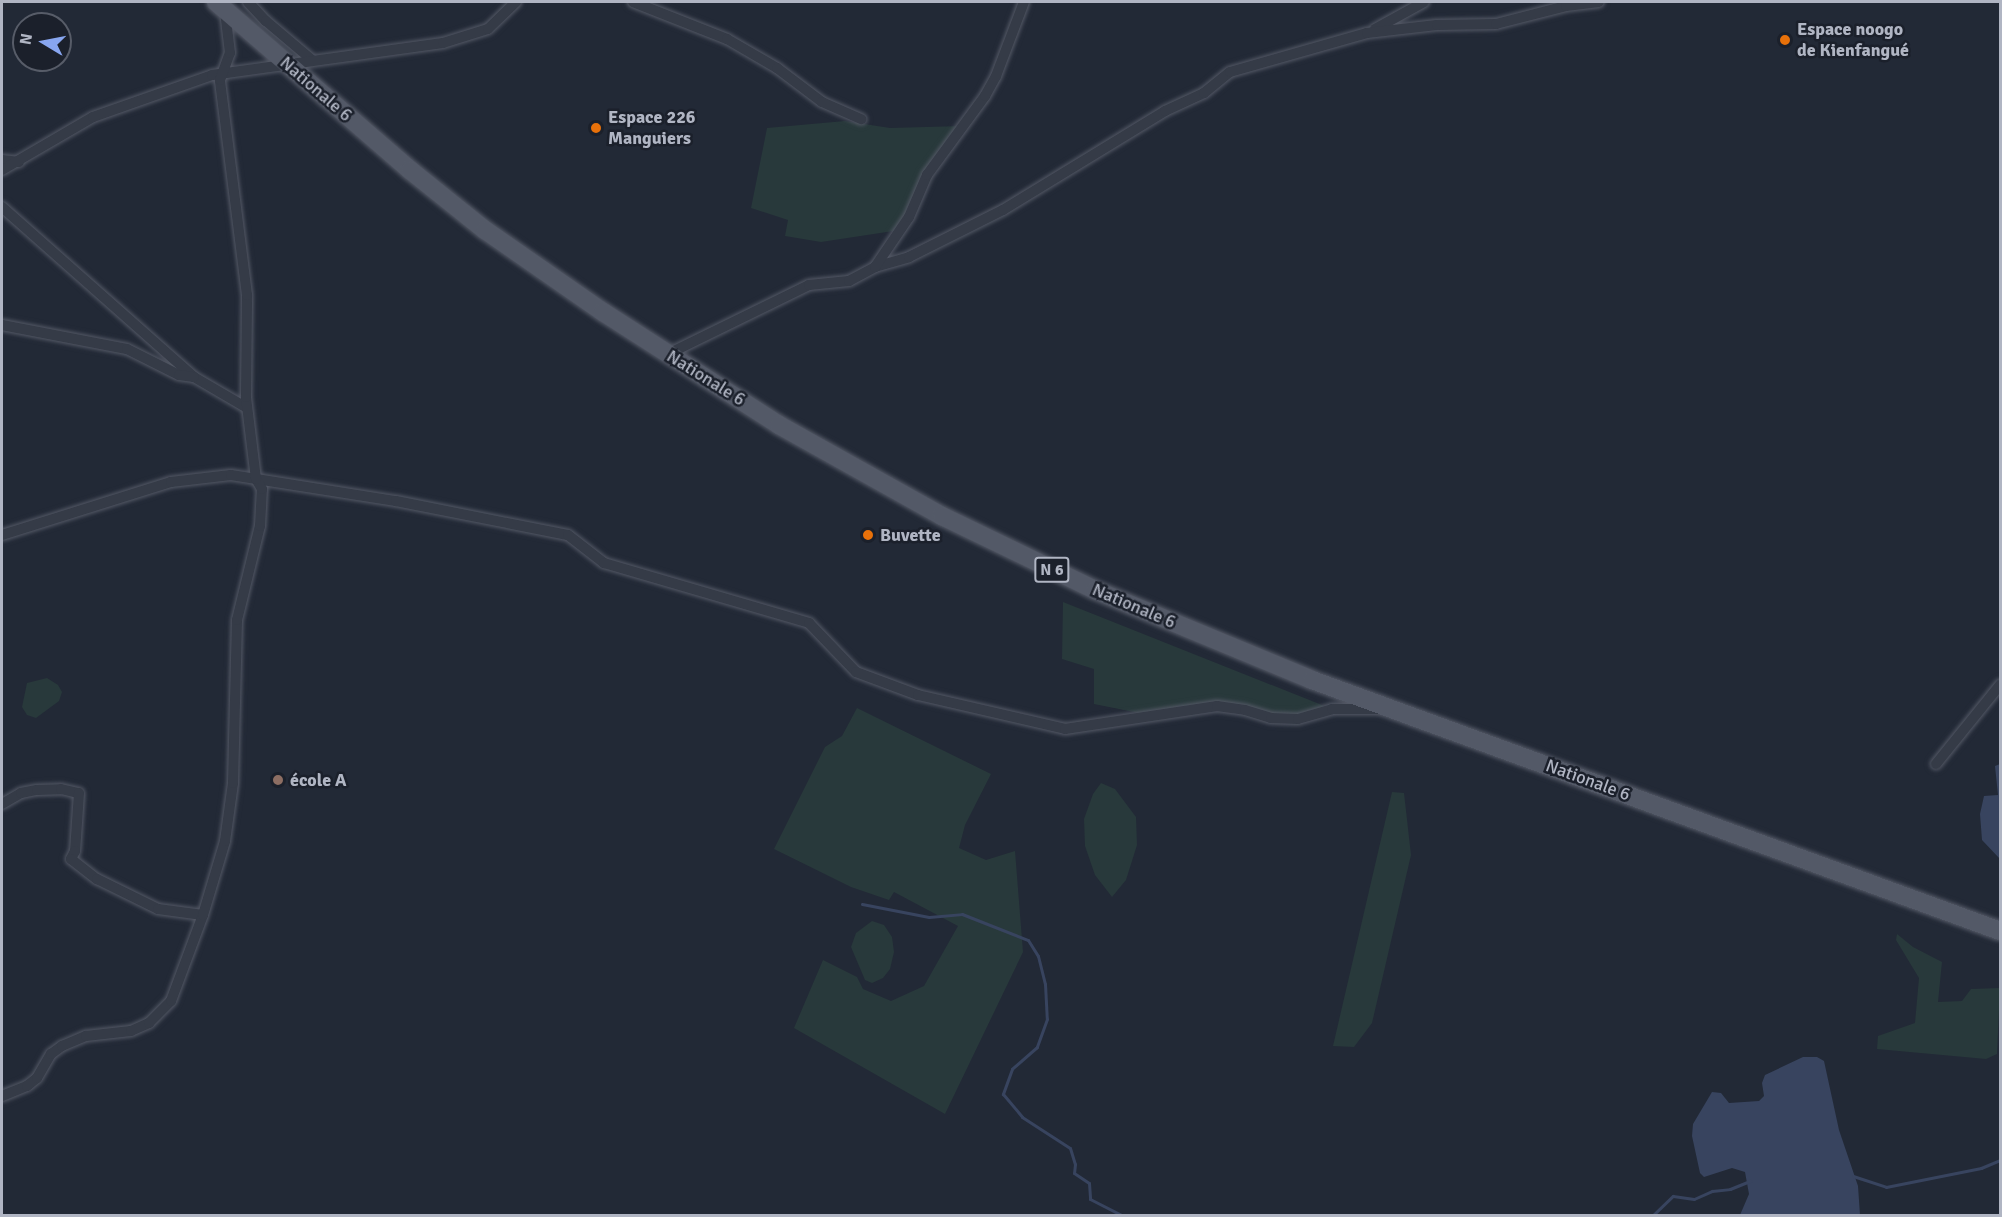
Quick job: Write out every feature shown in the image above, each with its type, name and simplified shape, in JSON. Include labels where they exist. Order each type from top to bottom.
[{"type":"main road","name":"Nationale 6","points":[[220,6],[410,170],[485,230],[668,354],[779,425],[872,478],[1018,555],[1233,649],[2001,931]]},
{"type":"street","points":[[249,2],[266,21],[312,60]]},
{"type":"street","points":[[2,170],[20,162],[93,117],[126,104],[221,74],[443,43],[488,29],[516,2]]},
{"type":"street","points":[[633,2],[727,39],[777,68],[822,102],[861,119]]},
{"type":"street","points":[[875,267],[909,218],[927,175],[985,96],[996,76],[1024,2]]},
{"type":"street","points":[[1367,33],[1424,2]]},
{"type":"street","points":[[668,354],[809,285],[849,280],[875,267],[909,257],[1003,210],[1158,115],[1204,93],[1230,72],[1367,33],[1437,24],[1496,24],[1566,6],[1599,2]]},
{"type":"street","points":[[2,1096],[27,1086],[37,1078],[51,1054],[62,1046],[86,1036],[131,1031],[149,1023],[171,1001],[203,915],[225,841],[233,783],[237,620],[260,526],[262,489],[256,479],[247,408],[247,295],[243,252],[231,182],[230,150],[221,74],[230,53],[220,6]]},
{"type":"street","points":[[2,160],[20,162]]},
{"type":"street","points":[[2,207],[194,377],[247,408]]},
{"type":"street","points":[[2,325],[119,347],[179,375],[194,377]]},
{"type":"street","points":[[2,535],[171,482],[231,474],[396,501],[568,534],[604,563],[809,623],[855,672],[918,694],[1065,729],[1217,706],[1245,710],[1271,718],[1298,719],[1332,709],[1392,708]]},
{"type":"street","points":[[1936,764],[2001,685]]},
{"type":"street","points":[[2,804],[21,793],[37,790],[61,789],[79,793],[75,851],[71,859],[98,879],[158,909],[203,915]]},
{"type":"shaded area","points":[[845,121],[890,128],[962,126],[927,175],[900,230],[821,242],[785,236],[788,220],[751,208],[767,128]]},
{"type":"shaded area","points":[[1063,602],[1332,709],[1298,719],[1217,706],[1154,716],[1094,704],[1094,669],[1062,659]]},
{"type":"shaded area","points":[[47,678],[58,685],[62,692],[59,701],[36,718],[27,715],[22,707],[27,683]]},
{"type":"shaded area","points":[[857,708],[991,774],[965,825],[959,848],[986,860],[1015,851],[1023,952],[945,1114],[794,1028],[823,960],[857,977],[863,989],[891,1001],[924,986],[958,926],[894,892],[889,900],[851,887],[774,849],[825,747],[842,736]]},
{"type":"shaded area","points":[[1101,783],[1115,789],[1136,817],[1137,845],[1126,880],[1112,897],[1095,875],[1085,846],[1084,819],[1093,794]]},
{"type":"shaded area","points":[[1392,792],[1404,793],[1411,855],[1372,1023],[1354,1047],[1333,1046]]},
{"type":"shaded area","points":[[872,921],[884,925],[892,937],[894,952],[890,969],[883,978],[872,983],[865,980],[851,947],[856,933]]},
{"type":"shaded area","points":[[1897,934],[1913,947],[1942,962],[1938,1002],[1962,1001],[1971,989],[2000,988],[1997,1054],[1986,1059],[1877,1049],[1878,1036],[1915,1023],[1919,978],[1896,940]]},
{"type":"water","points":[[2000,764],[2000,859],[1982,840],[1980,814],[1984,796],[1998,795],[1995,766]]},
{"type":"water","points":[[1803,1057],[1817,1057],[1824,1061],[1839,1130],[1858,1186],[1860,1215],[1740,1215],[1749,1194],[1745,1172],[1732,1168],[1704,1177],[1700,1173],[1692,1136],[1693,1124],[1712,1092],[1721,1093],[1729,1103],[1759,1101],[1764,1096],[1762,1083],[1765,1075]]},
{"type":"waterway","points":[[862,904],[929,917],[962,914],[1028,940],[1038,956],[1045,984],[1047,1019],[1037,1047],[1012,1069],[1003,1094],[1022,1117],[1070,1148],[1075,1164],[1074,1173],[1089,1183],[1090,1199],[1123,1216]]},
{"type":"waterway","points":[[1853,1176],[1886,1187],[1981,1168],[2000,1160]]},
{"type":"waterway","points":[[1652,1216],[1673,1196],[1694,1199],[1712,1191],[1730,1189],[1750,1181]]},
{"type":"place","name":"Espace noogo de Kienfangué","points":[[1785,40]]},
{"type":"place","name":"Espace 226 Manguiers","points":[[596,128]]},
{"type":"place","name":"Buvette","points":[[868,535]]},
{"type":"place","name":"école A","points":[[278,780]]}]
